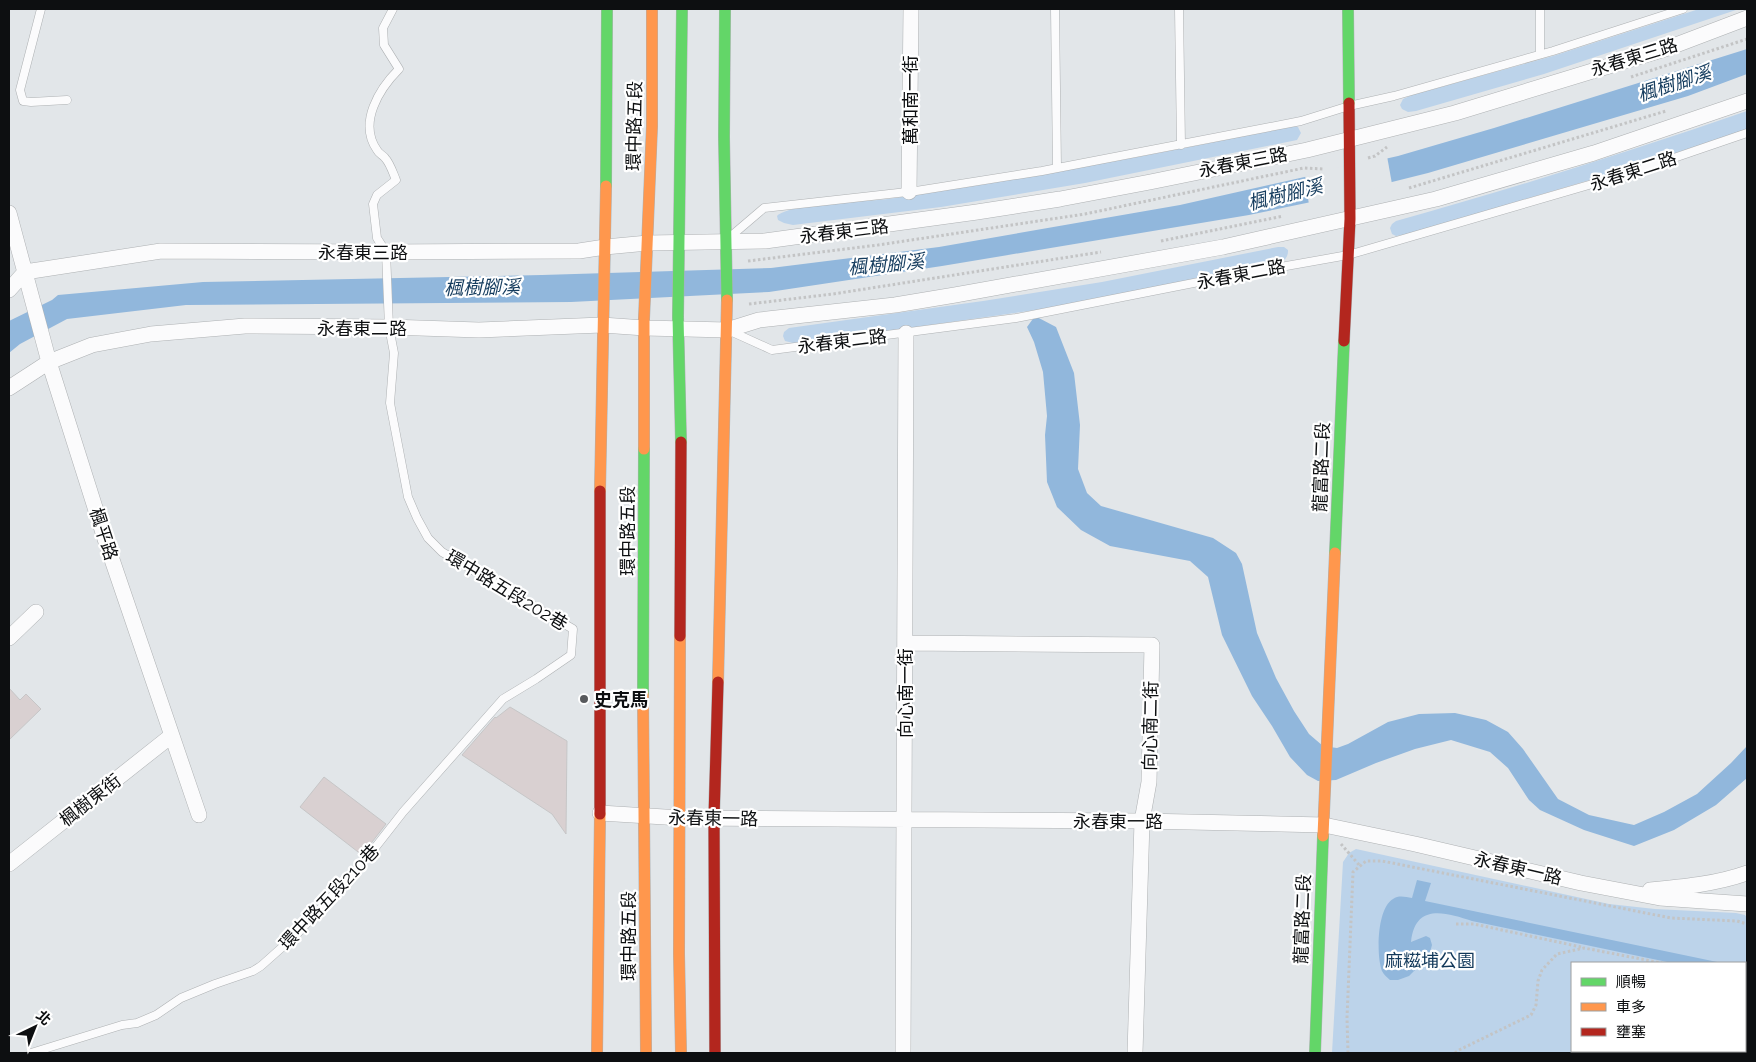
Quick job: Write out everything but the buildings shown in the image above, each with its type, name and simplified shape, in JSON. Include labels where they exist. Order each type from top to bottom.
[{"type":"street","name":"環中路五段","points":[[597,1053],[600,813],[600,470],[606,9]]},
{"type":"street","name":"環中路五段","points":[[646,1053],[645,839],[643,816],[645,324],[652,126],[652,9]]},
{"type":"street","points":[[681,1053],[682,437],[678,323],[682,9]]},
{"type":"street","points":[[715,1053],[714,818],[727,325],[724,138],[725,9]]},
{"type":"street","name":"萬和南一街","points":[[909,192],[911,9]]},
{"type":"street","points":[[1348,9],[1350,138]]},
{"type":"street","name":"永春東三路","points":[[9,270],[27,280],[161,251],[579,251],[725,245],[886,226],[1060,199],[1307,150],[1455,113],[1668,48],[1747,18]]},
{"type":"street","name":"永春東二路","points":[[9,388],[49,362],[92,345],[151,334],[245,326],[479,330],[602,321],[645,324],[727,325],[895,305],[1223,247],[1436,199],[1594,152],[1747,101]]},
{"type":"street","name":"龍富路二段","points":[[1315,1053],[1324,786],[1350,219],[1350,138]]},
{"type":"street","points":[[9,213],[27,280],[9,290]]},
{"type":"street","name":"楓平路","points":[[27,280],[49,362],[105,539],[199,815]]},
{"type":"street","name":"向心南一街","points":[[903,1053],[906,333]]},
{"type":"street","points":[[9,638],[36,612]]},
{"type":"street","name":"向心南二街","points":[[905,643],[1152,645],[1149,782],[1142,821],[1135,1053]]},
{"type":"street","name":"楓樹東街","points":[[9,864],[171,736]]},
{"type":"street","name":"永春東一路","points":[[600,813],[681,818],[1142,821],[1324,825],[1415,844],[1580,883],[1660,898],[1747,904]]},
{"type":"street","name":"永春東一路","points":[[1629,892],[1691,886],[1730,879],[1747,872]]},
{"type":"lane","points":[[41,9],[20,90],[23,101],[67,100]]},
{"type":"lane","points":[[389,327],[386,252],[376,238],[372,204],[377,195],[396,180],[387,159],[377,151],[371,137],[369,123],[375,103],[392,76],[399,69],[384,45],[383,28],[393,9]]},
{"type":"lane","points":[[1056,9],[1058,168]]},
{"type":"lane","points":[[1179,9],[1181,145]]},
{"type":"lane","points":[[1540,9],[1540,54]]},
{"type":"lane","name":"永春東三路","points":[[725,245],[764,208],[909,192],[1058,168],[1301,121],[1540,54],[1683,9]]},
{"type":"lane","name":"永春東二路","points":[[727,325],[772,350],[1016,318],[1224,277],[1348,255],[1630,173],[1747,133]]},
{"type":"lane","name":"環中路五段202巷","points":[[389,327],[394,352],[390,403],[408,497],[428,538],[442,552],[573,628],[571,655]]},
{"type":"lane","name":"環中路五段210巷","points":[[31,1053],[137,1023],[156,1015],[181,998],[253,971],[260,966],[297,934],[367,858],[403,812],[503,699],[571,655]]},
{"type":"path","points":[[1403,189],[1673,108]]},
{"type":"path","points":[[1368,158],[1375,156],[1387,147]]},
{"type":"path","points":[[1155,242],[1292,214]]},
{"type":"path","points":[[749,304],[843,292],[1106,251]]},
{"type":"path","points":[[1348,1053],[1346,1018],[1353,872],[1366,861],[1382,861],[1671,918],[1737,921],[1747,924]]},
{"type":"path","points":[[1456,924],[1474,924],[1657,962]]},
{"type":"path","points":[[1456,1053],[1531,1015],[1536,1005],[1538,981],[1542,970],[1557,954],[1584,948]]},
{"type":"green space","points":[[1699,9],[1739,9],[1544,74],[1416,111],[1408,112],[1402,109],[1400,105],[1403,99],[1412,95],[1553,56]]},
{"type":"green space","points":[[1747,111],[1747,129],[1637,166],[1516,202],[1473,218],[1402,235],[1396,236],[1392,234],[1390,228],[1396,221],[1573,169]]},
{"type":"green space","points":[[1294,126],[1298,127],[1301,133],[1297,140],[1085,183],[941,207],[793,225],[778,220],[777,216],[797,208],[888,199],[939,191],[1142,156]]},
{"type":"green space","points":[[1284,247],[1288,250],[1287,256],[1280,263],[1274,265],[1249,268],[1043,309],[793,343],[785,341],[783,336],[784,332],[789,328],[1102,282]]},
{"type":"green space","name":"麻糍埔公園","points":[[1356,849],[1609,904],[1745,915],[1747,918],[1747,1053],[1332,1053],[1343,862],[1349,853]]},
{"type":"water","name":"楓樹腳溪","points":[[1747,49],[1747,74],[1688,96],[1428,173],[1316,201],[1249,215],[942,266],[769,292],[571,302],[186,305],[67,319],[20,344],[9,353],[9,321],[52,300],[58,295],[203,282],[771,268],[939,247],[1180,205],[1398,156]]},
{"type":"water","points":[[1035,316],[1056,327],[1074,373],[1080,425],[1078,469],[1087,493],[1101,506],[1213,538],[1236,553],[1242,564],[1257,633],[1276,678],[1309,734],[1323,746],[1337,748],[1388,722],[1419,714],[1455,713],[1486,720],[1508,732],[1523,749],[1558,799],[1589,815],[1634,825],[1664,812],[1697,794],[1747,746],[1747,778],[1716,805],[1674,830],[1634,846],[1584,830],[1540,810],[1529,800],[1508,768],[1490,752],[1451,740],[1415,749],[1336,780],[1318,781],[1307,775],[1290,757],[1252,696],[1222,635],[1208,577],[1190,561],[1110,546],[1081,530],[1057,507],[1047,482],[1045,435],[1047,416],[1043,372],[1034,342],[1027,327]]},
{"type":"water","points":[[1417,880],[1431,883],[1425,901],[1717,962],[1667,962],[1442,913],[1425,916],[1418,921],[1414,930],[1411,942],[1426,936],[1430,938],[1432,945],[1430,952],[1422,963],[1409,976],[1398,980],[1390,980],[1383,972],[1380,964],[1379,932],[1381,922],[1388,904],[1393,899],[1400,897],[1412,898]]},
{"type":"pier","points":[[1387,156],[1392,184],[1309,205],[1305,175]]},
{"type":"traffic: fast","points":[[606,186],[607,9]]},
{"type":"traffic: fast","points":[[681,442],[678,317],[682,9]]},
{"type":"traffic: fast","points":[[725,9],[724,137],[727,300]]},
{"type":"traffic: fast","points":[[1348,9],[1349,103]]},
{"type":"traffic: fast","points":[[1335,553],[1344,341]]},
{"type":"traffic: fast","points":[[643,694],[644,449]]},
{"type":"traffic: fast","points":[[1315,1053],[1323,836]]},
{"type":"traffic: slow","points":[[644,449],[644,319],[652,126],[652,9]]},
{"type":"traffic: slow","points":[[600,491],[606,186]]},
{"type":"traffic: slow","points":[[718,682],[727,300]]},
{"type":"traffic: slow","points":[[1323,836],[1335,553]]},
{"type":"traffic: slow","points":[[680,636],[679,954],[681,1053]]},
{"type":"traffic: slow","points":[[643,694],[646,1053]]},
{"type":"traffic: slow","points":[[597,1053],[600,814]]},
{"type":"traffic: jam","points":[[1344,341],[1350,219],[1349,103]]},
{"type":"traffic: jam","points":[[680,636],[681,442]]},
{"type":"traffic: jam","points":[[600,491],[600,814]]},
{"type":"traffic: jam","points":[[715,1053],[714,818],[718,682]]},
{"type":"place","name":"史克馬","points":[[584,699]]}]
